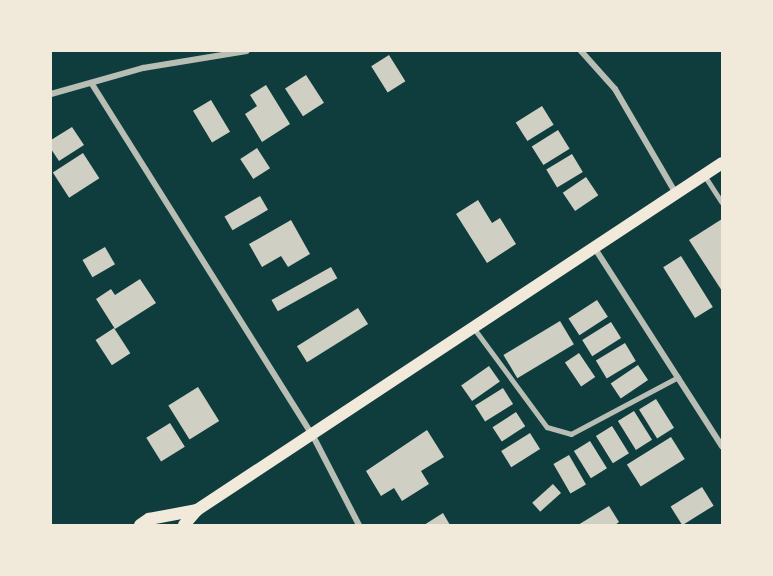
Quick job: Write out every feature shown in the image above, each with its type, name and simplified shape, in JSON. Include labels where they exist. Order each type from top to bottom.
[{"type":"main road","points":[[184,525],[197,510],[313,436],[675,192],[722,163]]},
{"type":"main road","points":[[140,525],[149,519],[197,510]]},
{"type":"street","points":[[51,94],[143,68],[247,51]]},
{"type":"street","points":[[581,51],[615,89],[675,192]]},
{"type":"street","points":[[92,84],[313,436],[359,525]]},
{"type":"street","points":[[594,247],[722,446]]},
{"type":"lane","points":[[704,174],[722,202]]},
{"type":"lane","points":[[474,328],[547,428],[571,434],[678,377]]},
{"type":"building","points":[[389,55],[405,81],[388,92],[371,66]]},
{"type":"building","points":[[306,75],[324,103],[303,116],[285,89]]},
{"type":"building","points":[[266,85],[290,124],[262,142],[245,114],[257,106],[250,95]]},
{"type":"building","points":[[211,100],[230,132],[212,143],[193,111]]},
{"type":"building","points":[[542,106],[554,125],[527,141],[516,122]]},
{"type":"building","points":[[72,127],[84,145],[59,161],[51,149],[51,140]]},
{"type":"building","points":[[558,130],[570,149],[543,165],[532,146]]},
{"type":"building","points":[[257,148],[270,168],[253,179],[240,159]]},
{"type":"building","points":[[83,153],[99,178],[69,198],[53,173]]},
{"type":"building","points":[[572,154],[583,172],[557,187],[546,169]]},
{"type":"building","points":[[586,177],[598,195],[575,211],[563,193]]},
{"type":"building","points":[[260,196],[268,210],[232,230],[224,216]]},
{"type":"building","points":[[478,200],[492,223],[500,218],[516,244],[487,263],[456,214]]},
{"type":"building","points":[[722,219],[722,291],[689,240]]},
{"type":"building","points":[[291,220],[310,254],[288,267],[281,256],[262,267],[249,244]]},
{"type":"building","points":[[105,247],[115,264],[92,277],[82,260]]},
{"type":"building","points":[[681,256],[713,307],[695,318],[663,267]]},
{"type":"building","points":[[331,267],[337,278],[278,311],[272,300]]},
{"type":"building","points":[[140,279],[156,303],[115,329],[96,299],[111,289],[115,295]]},
{"type":"building","points":[[597,300],[608,317],[579,335],[568,319]]},
{"type":"building","points":[[358,308],[368,324],[307,362],[297,346]]},
{"type":"building","points":[[560,321],[574,344],[517,378],[503,355]]},
{"type":"building","points":[[611,322],[621,338],[592,356],[582,340]]},
{"type":"building","points":[[114,328],[130,353],[112,365],[96,340]]},
{"type":"building","points":[[625,343],[636,361],[607,379],[596,361]]},
{"type":"building","points":[[579,353],[595,377],[581,387],[565,363]]},
{"type":"building","points":[[638,365],[648,380],[621,398],[611,383]]},
{"type":"building","points":[[489,366],[500,382],[472,401],[461,386]]},
{"type":"building","points":[[198,387],[219,421],[190,439],[168,406]]},
{"type":"building","points":[[503,388],[513,404],[485,422],[475,405]]},
{"type":"building","points":[[656,399],[674,428],[657,438],[639,410]]},
{"type":"building","points":[[634,411],[652,440],[636,450],[618,421]]},
{"type":"building","points":[[516,412],[525,426],[502,442],[493,427]]},
{"type":"building","points":[[170,423],[185,447],[161,462],[146,438]]},
{"type":"building","points":[[612,426],[629,453],[613,463],[596,436]]},
{"type":"building","points":[[427,430],[444,457],[421,471],[429,484],[402,501],[394,488],[381,496],[366,471]]},
{"type":"building","points":[[530,433],[540,449],[511,467],[501,451]]},
{"type":"building","points":[[671,437],[685,459],[641,487],[627,465]]},
{"type":"building","points":[[590,441],[607,468],[591,478],[574,451]]},
{"type":"building","points":[[569,455],[586,484],[570,493],[553,464]]},
{"type":"building","points":[[553,484],[561,493],[540,512],[532,503]]},
{"type":"building","points":[[702,487],[714,506],[683,525],[671,507]]},
{"type":"building","points":[[609,506],[619,522],[615,525],[578,525]]},
{"type":"building","points":[[443,513],[450,525],[424,525]]}]
